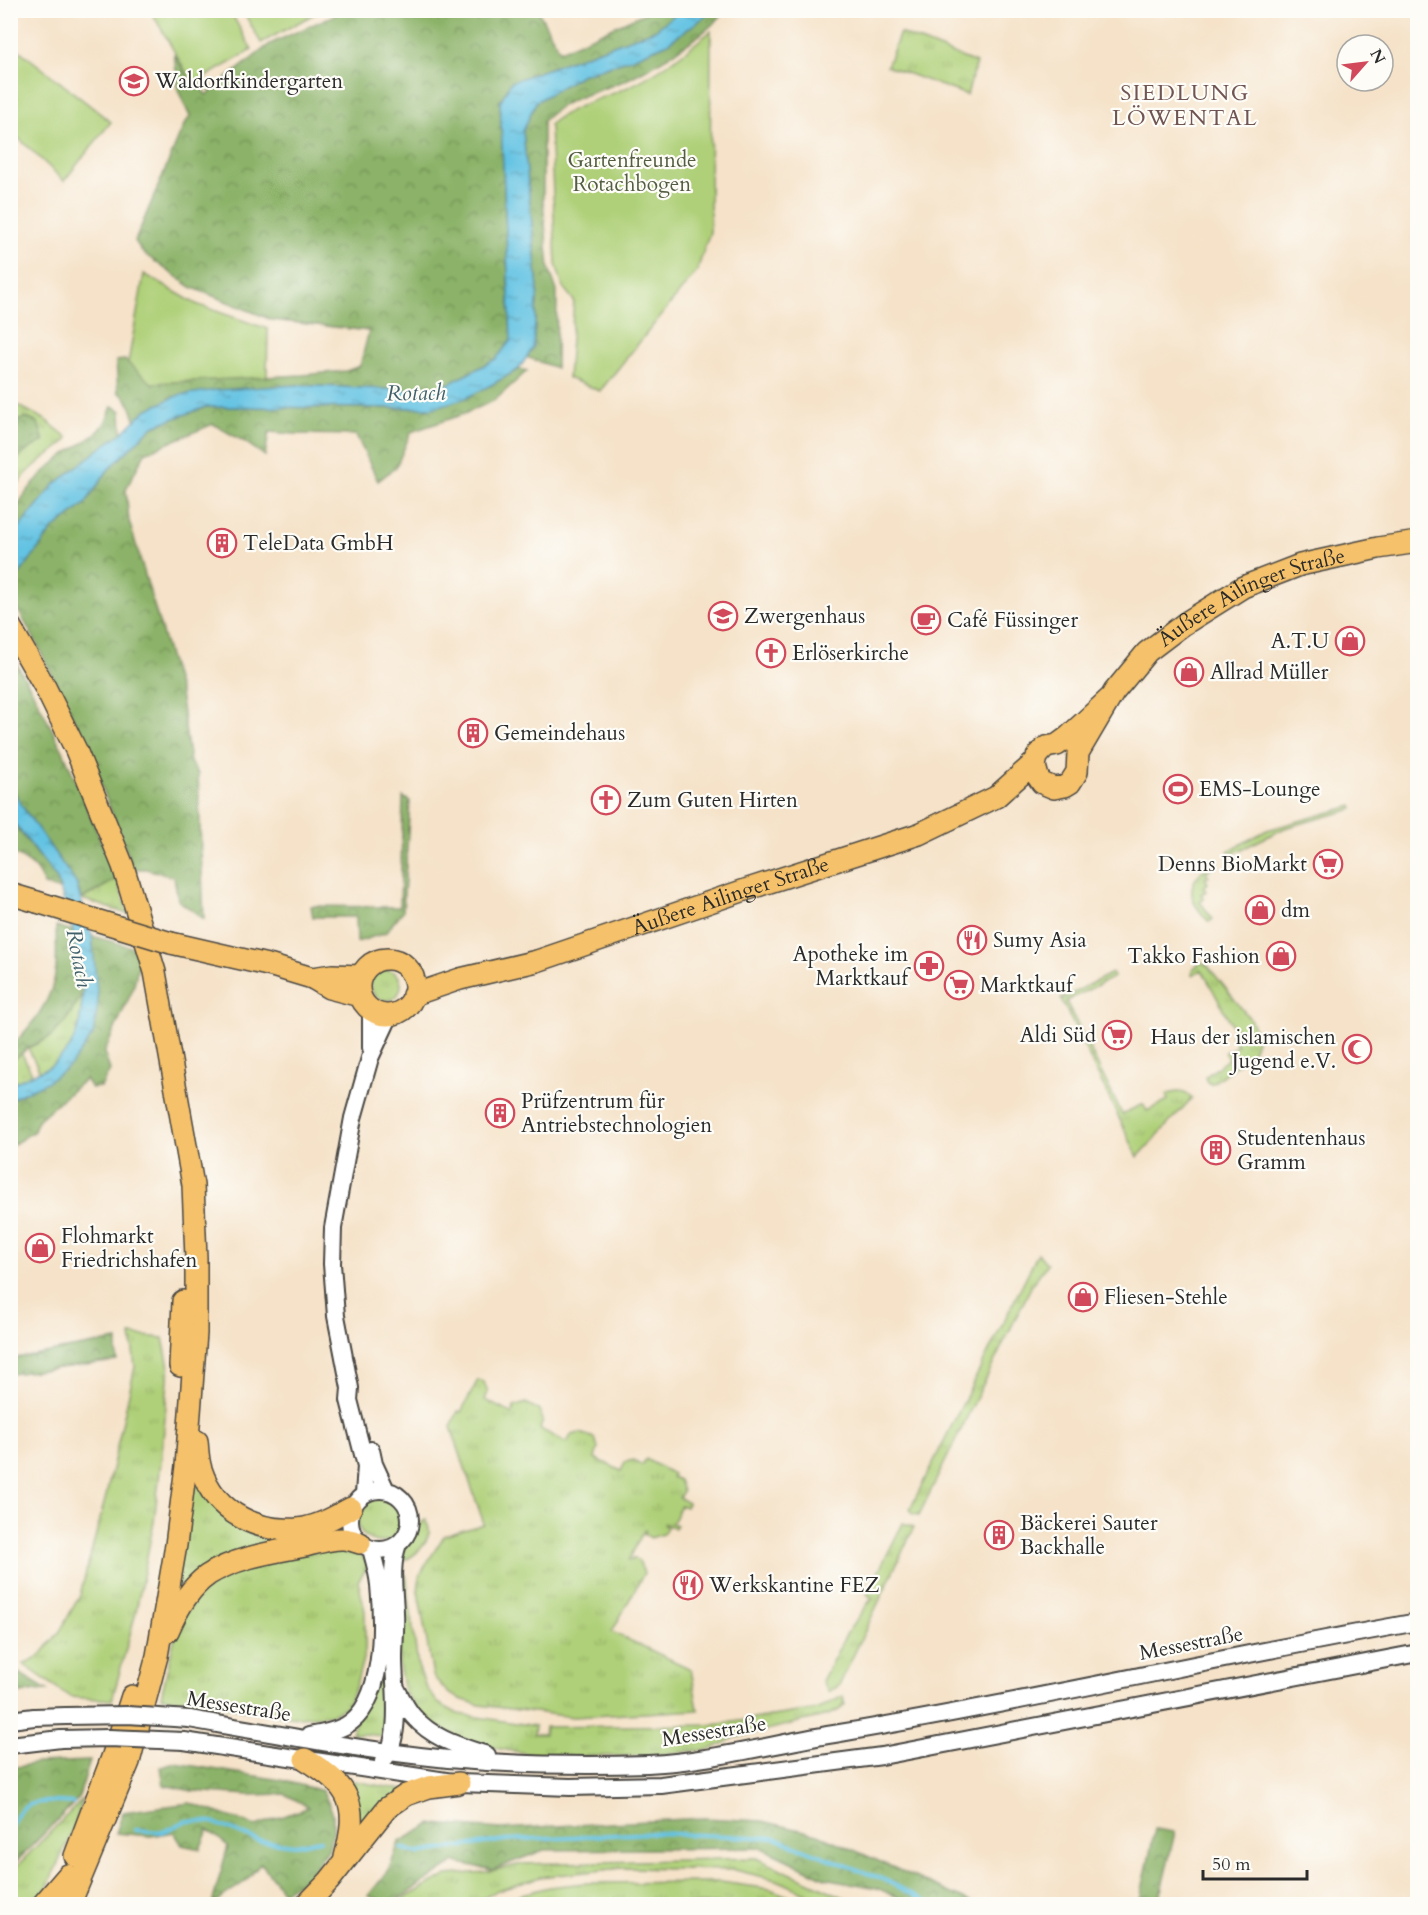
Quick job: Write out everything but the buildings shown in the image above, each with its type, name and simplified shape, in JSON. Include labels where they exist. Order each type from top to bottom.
[{"type":"main road","name":"Äußere Ailinger Straße","points":[[1110,698],[1147,652],[1168,635],[1243,587],[1300,565],[1418,542]]},
{"type":"main road","points":[[10,626],[45,687],[76,750],[123,866],[155,972],[165,1019],[177,1102],[193,1185],[195,1217],[196,1333],[193,1393],[176,1545],[157,1656],[129,1762],[70,1905]]},
{"type":"main road","points":[[1110,698],[1078,753],[1077,772],[1070,783],[1060,788],[1048,786],[1035,771],[1035,762],[1041,752],[1046,747],[1057,745],[1110,698]]},
{"type":"main road","points":[[1057,745],[1070,750],[1077,761]]},
{"type":"main road","name":"Äußere Ailinger Straße","points":[[996,797],[1035,762]]},
{"type":"main road","name":"Äußere Ailinger Straße","points":[[413,995],[460,979],[537,961],[919,834],[996,797],[1048,786]]},
{"type":"main road","points":[[10,894],[171,943],[272,966],[312,978],[332,975],[371,999],[404,1009],[413,995],[414,982],[410,972],[404,965],[394,960],[374,962],[367,968],[371,999]]},
{"type":"main road","name":"Äußere Ailinger Straße","points":[[410,972],[460,979]]},
{"type":"main road","points":[[57,1905],[113,1755],[135,1687],[169,1502],[177,1424],[183,1309],[177,1102]]},
{"type":"main road","points":[[193,1393],[198,1460],[201,1470],[213,1493],[235,1515],[262,1527],[305,1528],[320,1524],[358,1501]]},
{"type":"main road","points":[[157,1656],[182,1603],[214,1571],[243,1560],[328,1541],[343,1539],[365,1546]]},
{"type":"main road","points":[[305,1759],[335,1780],[351,1805],[351,1832],[343,1862]]},
{"type":"main road","points":[[307,1905],[387,1808],[405,1795],[429,1787],[459,1783]]},
{"type":"main road","points":[[43,1905],[68,1875]]},
{"type":"street","points":[[293,1737],[325,1734],[346,1725],[363,1709],[374,1686],[379,1659],[381,1621],[379,1583],[365,1546],[351,1528],[349,1520],[358,1501],[366,1466],[349,1400],[350,1388],[336,1316],[332,1263],[333,1228],[353,1118],[371,1052],[371,999]]},
{"type":"street","points":[[350,1388],[359,1402],[374,1464],[386,1490]]},
{"type":"street","points":[[358,1501],[371,1491],[386,1490],[399,1497],[406,1505],[409,1515],[407,1532],[398,1544],[393,1566],[396,1724],[390,1752],[371,1770]]},
{"type":"street","points":[[365,1546],[380,1550],[398,1544]]},
{"type":"street","name":"Messestraße","points":[[10,1720],[34,1717],[128,1715],[189,1719],[390,1752],[513,1764],[639,1764],[684,1761],[876,1727],[1418,1622]]},
{"type":"street","name":"Messestraße","points":[[10,1745],[61,1739],[184,1741],[459,1783],[570,1787],[662,1785],[882,1756],[1418,1653]]},
{"type":"street","points":[[395,1688],[413,1716],[435,1736],[449,1743],[513,1764]]},
{"type":"green space","points":[[151,11],[230,11],[252,50],[193,84]]},
{"type":"green space","points":[[243,11],[320,11],[261,43]]},
{"type":"green space","points":[[343,11],[538,11],[560,51],[649,11],[680,11],[655,30],[511,82],[500,102],[511,341],[496,359],[443,387],[427,391],[296,385],[146,410],[135,421],[130,404],[118,392],[116,361],[125,360],[152,383],[302,375],[346,371],[360,366],[369,331],[272,320],[191,287],[143,253],[135,241],[184,125],[190,117],[178,90],[174,54],[192,83],[198,81],[206,95],[270,44]]},
{"type":"green space","points":[[713,11],[725,11],[707,29],[681,48],[630,78],[569,102],[543,121],[543,201],[549,268],[557,291],[556,368],[526,357],[533,348],[538,289],[523,131],[536,102],[581,75],[666,44]]},
{"type":"green space","name":"Gartenfreunde Rotachbogen","points":[[711,31],[710,232],[697,271],[600,391],[568,378],[574,301],[563,287],[556,264],[550,124],[577,108],[649,76]]},
{"type":"green space","points":[[900,33],[976,63],[967,95],[887,66]]},
{"type":"green space","points":[[11,44],[111,122],[64,181],[11,131]]},
{"type":"green space","points":[[144,274],[196,304],[268,329],[267,377],[152,383],[128,363]]},
{"type":"green space","points":[[519,369],[527,371],[495,400],[464,414],[411,432],[396,467],[378,481],[356,435],[269,432],[265,456],[213,424],[145,453],[126,489],[129,521],[180,693],[190,762],[198,774],[204,919],[178,900],[174,877],[146,869],[133,869],[85,742],[35,640],[11,598],[18,576],[52,530],[85,504],[108,470],[153,426],[206,407],[433,408],[493,384]]},
{"type":"green space","points":[[11,402],[44,419],[68,438],[29,471],[11,494],[11,464],[29,449],[17,420],[11,425]]},
{"type":"green space","points":[[112,406],[121,411],[122,433],[55,484],[17,530],[11,531],[12,521],[21,500],[36,480],[54,463],[98,432]]},
{"type":"green space","points":[[25,417],[38,423],[44,441],[29,449],[11,464],[11,425]]},
{"type":"green space","points":[[10,653],[63,751],[117,879],[82,899],[76,883],[26,812],[11,786]]},
{"type":"green space","points":[[403,797],[410,801],[403,911],[385,933],[357,942],[356,917],[313,917],[311,906],[400,907]]},
{"type":"green space","points":[[1352,806],[1353,809],[1285,828],[1230,855],[1228,851],[1267,830]]},
{"type":"green space","points":[[10,819],[57,879],[60,890],[44,885],[32,865],[11,852]]},
{"type":"green space","points":[[1214,861],[1217,863],[1206,872],[1209,876],[1205,878],[1208,883],[1203,887],[1206,891],[1201,894],[1204,899],[1200,902],[1213,919],[1209,922],[1195,905],[1192,889],[1196,878]]},
{"type":"green space","points":[[117,879],[128,914],[82,899]]},
{"type":"green space","points":[[56,926],[73,931],[83,993],[65,1022],[50,1037],[28,1048],[11,1062],[10,1048],[40,1012],[51,991],[56,968]]},
{"type":"green space","points":[[92,936],[142,950],[133,989],[104,1053],[110,1070],[101,1087],[91,1088],[85,1079],[38,1120],[34,1131],[11,1146],[11,1099],[22,1095],[93,1035]]},
{"type":"green space","points":[[1201,962],[1208,966],[1250,1019],[1257,1034],[1252,1053],[1211,1084],[1205,1077],[1228,1059],[1225,1052],[1237,1046],[1231,1034],[1235,1031],[1202,970],[1192,975],[1192,969]]},
{"type":"green space","points":[[386,970],[397,974],[401,985],[397,996],[386,1000],[375,996],[371,985],[375,974]]},
{"type":"green space","points":[[1112,973],[1114,977],[1066,1001],[1122,1114],[1143,1104],[1147,1111],[1168,1100],[1166,1095],[1173,1093],[1183,1092],[1192,1098],[1138,1157],[1061,999]]},
{"type":"green space","points":[[83,993],[74,1040],[62,1057],[40,1072],[28,1048],[50,1037],[65,1022]]},
{"type":"green space","points":[[21,1052],[33,1075],[11,1084],[10,1062]]},
{"type":"green space","points":[[1038,1253],[1047,1264],[1033,1283],[919,1515],[913,1514],[910,1509]]},
{"type":"green space","points":[[131,1335],[163,1338],[169,1367],[154,1522],[135,1616],[112,1700],[70,1697],[23,1664],[40,1656],[60,1631],[80,1595],[106,1496],[135,1367]]},
{"type":"green space","points":[[117,1340],[117,1361],[11,1374],[11,1359]]},
{"type":"green space","points":[[478,1380],[484,1382],[488,1392],[485,1400],[512,1414],[514,1407],[526,1403],[539,1410],[543,1420],[540,1429],[567,1443],[571,1435],[580,1433],[595,1438],[598,1448],[595,1458],[621,1471],[625,1462],[634,1460],[642,1465],[646,1459],[673,1474],[672,1477],[679,1480],[683,1491],[679,1498],[688,1503],[686,1507],[681,1505],[672,1523],[677,1525],[675,1529],[664,1523],[667,1527],[663,1534],[651,1538],[644,1534],[646,1531],[644,1530],[629,1560],[633,1558],[639,1561],[644,1573],[612,1632],[691,1669],[698,1710],[573,1717],[480,1705],[448,1693],[433,1676],[418,1591],[420,1576],[444,1536],[484,1524],[451,1427],[458,1411],[461,1412]]},
{"type":"green space","points":[[193,1474],[240,1525],[343,1517],[346,1532],[175,1593]]},
{"type":"green space","points":[[380,1498],[389,1499],[396,1504],[401,1511],[401,1529],[396,1536],[389,1541],[380,1542],[371,1541],[364,1536],[359,1529],[358,1520],[359,1511],[364,1504],[371,1499]]},
{"type":"green space","points":[[426,1519],[429,1531],[425,1542],[415,1554],[402,1560],[404,1545]]},
{"type":"green space","points":[[903,1523],[914,1527],[839,1686],[828,1692],[822,1681],[847,1633],[872,1598],[867,1594]]},
{"type":"green space","points":[[322,1548],[357,1550],[369,1565],[358,1581],[365,1611],[365,1651],[356,1685],[347,1706],[330,1715],[297,1717],[161,1697],[177,1628],[197,1595],[213,1579]]},
{"type":"green space","points":[[406,1575],[418,1666],[426,1687],[438,1703],[458,1714],[535,1726],[534,1734],[544,1734],[545,1727],[713,1725],[818,1709],[843,1696],[845,1705],[828,1715],[734,1738],[712,1749],[645,1756],[530,1754],[495,1748],[457,1737],[427,1720],[404,1692],[399,1665],[399,1576]]},
{"type":"green space","points":[[386,1616],[391,1722],[382,1736],[352,1733]]},
{"type":"green space","points":[[11,1668],[47,1690],[11,1694]]},
{"type":"green space","points":[[90,1761],[78,1799],[11,1867],[11,1768],[37,1763]]},
{"type":"green space","points":[[175,1763],[281,1780],[323,1791],[333,1814],[333,1832],[328,1850],[308,1877],[283,1892],[261,1863],[246,1881],[212,1904],[228,1846],[208,1830],[200,1849],[182,1845],[174,1832],[151,1836],[116,1833],[123,1812],[190,1803],[256,1826],[309,1807],[285,1794],[249,1795],[192,1791],[164,1785],[161,1767]]},
{"type":"green space","points":[[354,1781],[404,1790],[362,1832],[348,1784]]},
{"type":"green space","points":[[83,1799],[73,1830],[44,1894],[32,1904],[11,1904],[11,1872]]},
{"type":"green space","points":[[704,1818],[762,1821],[818,1834],[975,1904],[913,1904],[877,1888],[825,1878],[762,1848],[544,1850],[492,1870],[455,1862],[391,1904],[368,1896],[389,1870],[399,1842],[432,1824],[501,1829]]},
{"type":"green space","points":[[1155,1829],[1175,1832],[1158,1904],[1139,1904]]},
{"type":"green space","points":[[756,1858],[859,1904],[830,1904],[776,1880],[735,1870],[622,1868],[540,1877],[489,1894],[474,1904],[394,1904],[447,1875],[486,1872],[522,1864]]},
{"type":"green space","points":[[721,1882],[770,1889],[808,1904],[498,1904],[522,1894],[549,1887],[585,1883]]},
{"type":"water","name":"Rotach","points":[[680,11],[713,11],[666,44],[581,75],[536,102],[523,131],[538,289],[533,348],[519,369],[466,398],[433,408],[206,407],[153,426],[108,470],[85,504],[52,530],[18,576],[11,597],[11,544],[17,530],[55,484],[122,433],[146,410],[179,395],[216,390],[296,385],[427,391],[443,387],[496,359],[511,340],[500,102],[511,82],[655,30]]},
{"type":"water","name":"Rotach","points":[[10,786],[76,883],[92,936],[98,1002],[93,1035],[70,1066],[47,1082],[11,1099],[11,1084],[51,1066],[69,1049],[79,1028],[83,993],[73,931],[57,879],[11,819]]},
{"type":"waterway","points":[[10,1828],[20,1811],[31,1804],[38,1802],[73,1803]]},
{"type":"waterway","points":[[135,1830],[163,1832],[186,1821],[212,1822],[259,1841],[295,1845],[320,1840]]},
{"type":"waterway","points":[[401,1848],[418,1853],[506,1840],[654,1833],[775,1838],[885,1880],[931,1904]]},
{"type":"place","name":"Waldorfkindergarten","points":[[134,81]]},
{"type":"place","name":"TeleData GmbH","points":[[222,543]]},
{"type":"place","name":"Zwergenhaus","points":[[723,616]]},
{"type":"place","name":"Café Füssinger","points":[[926,620]]},
{"type":"place","name":"A.T.U","points":[[1350,641]]},
{"type":"place","name":"Erlöserkirche","points":[[771,653]]},
{"type":"place","name":"Allrad Müller","points":[[1189,672]]},
{"type":"place","name":"Gemeindehaus","points":[[473,733]]},
{"type":"place","name":"EMS-Lounge","points":[[1178,789]]},
{"type":"place","name":"Zum Guten Hirten","points":[[606,800]]},
{"type":"place","name":"Denns BioMarkt","points":[[1328,864]]},
{"type":"place","name":"dm","points":[[1260,910]]},
{"type":"place","name":"Sumy Asia","points":[[972,940]]},
{"type":"place","name":"Takko Fashion","points":[[1281,956]]},
{"type":"place","name":"Apotheke im Marktkauf","points":[[929,966]]},
{"type":"place","name":"Marktkauf","points":[[959,985]]},
{"type":"place","name":"Aldi Süd","points":[[1117,1035]]},
{"type":"place","name":"Haus der islamischen Jugend e.V.","points":[[1357,1049]]},
{"type":"place","name":"Prüfzentrum für Antriebstechnologien","points":[[500,1113]]},
{"type":"place","name":"Studentenhaus Gramm","points":[[1216,1150]]},
{"type":"place","name":"Flohmarkt Friedrichshafen","points":[[40,1248]]},
{"type":"place","name":"Fliesen-Stehle","points":[[1083,1297]]},
{"type":"place","name":"Bäckerei Sauter Backhalle","points":[[999,1535]]},
{"type":"place","name":"Werkskantine FEZ","points":[[688,1585]]},
{"type":"district","name":"SIEDLUNG LÖWENTAL","points":[[1185,104]]}]
